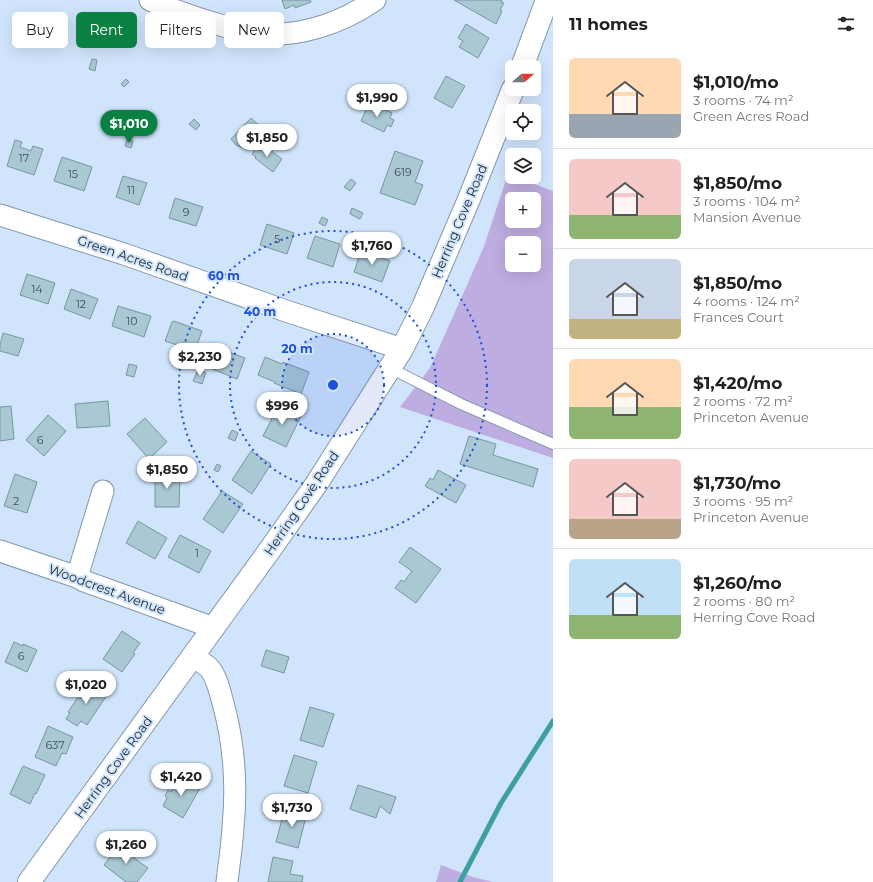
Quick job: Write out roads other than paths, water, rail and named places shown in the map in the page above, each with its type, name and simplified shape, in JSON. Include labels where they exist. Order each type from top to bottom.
[{"type":"main road","points":[[525,60],[547,0]]},
{"type":"main road","name":"Herring Cove Road","points":[[29,882],[214,628],[316,483],[402,349],[426,300],[469,199],[510,96]]},
{"type":"street","points":[[150,0],[193,18],[256,34],[275,34],[303,31],[321,27],[356,12],[375,0]]},
{"type":"street","name":"Green Acres Road","points":[[0,214],[124,254],[286,311],[402,349]]},
{"type":"street","points":[[77,577],[103,491]]},
{"type":"street","name":"Woodcrest Avenue","points":[[0,551],[77,577],[84,581],[214,628]]},
{"type":"street","points":[[192,657],[204,664],[216,680],[230,736],[235,797],[234,827],[227,882]]},
{"type":"lane","points":[[390,368],[461,404],[553,444]]},
{"type":"waterway","points":[[460,882],[501,803],[553,721]]}]
